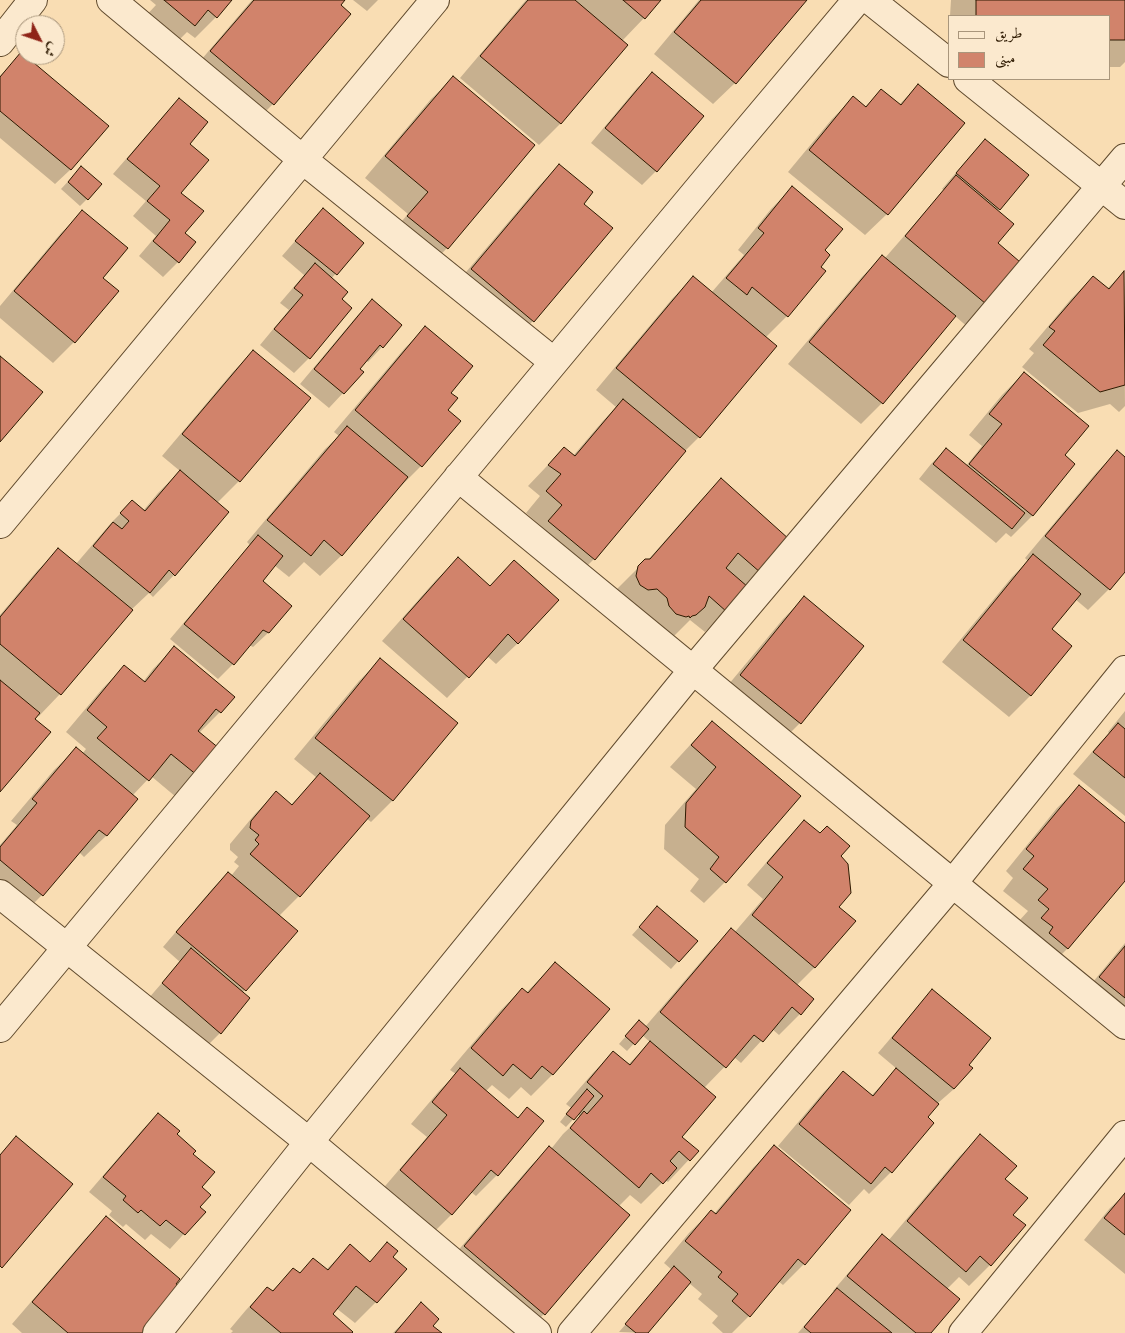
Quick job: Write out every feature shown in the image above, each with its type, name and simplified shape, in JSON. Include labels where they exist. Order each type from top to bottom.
[{"type":"street","points":[[0,42],[33,0]]},
{"type":"street","points":[[111,0],[302,159],[554,362]]},
{"type":"street","points":[[0,524],[435,0]]},
{"type":"street","points":[[0,1028],[857,0]]},
{"type":"street","points":[[870,0],[948,62]]},
{"type":"street","points":[[969,80],[1125,205]]},
{"type":"street","points":[[156,1333],[693,670],[1125,158]]},
{"type":"street","points":[[458,478],[1125,1025]]},
{"type":"street","points":[[572,1333],[952,884],[1125,670]]},
{"type":"street","points":[[0,894],[309,1142],[537,1333]]},
{"type":"street","points":[[963,1333],[1125,1135]]},
{"type":"building","points":[[164,0],[232,0],[217,18],[208,10],[195,26]]},
{"type":"building","points":[[254,0],[345,0],[341,5],[351,14],[274,105],[210,51]]},
{"type":"building","points":[[528,0],[575,0],[628,45],[561,124],[480,56]]},
{"type":"building","points":[[623,0],[661,0],[645,19]]},
{"type":"building","points":[[701,0],[807,0],[736,84],[674,32]]},
{"type":"building","points":[[976,0],[1125,0],[1125,40],[1110,40],[1110,15],[976,15]]},
{"type":"building","points":[[15,59],[15,65],[36,65],[109,126],[71,170],[0,111],[0,77]]},
{"type":"building","points":[[652,72],[704,116],[657,172],[605,128]]},
{"type":"building","points":[[453,76],[535,145],[448,249],[407,216],[428,192],[385,156]]},
{"type":"building","points":[[918,84],[965,123],[888,215],[809,150],[853,96],[866,107],[881,89],[901,105]]},
{"type":"building","points":[[179,98],[208,122],[190,144],[209,160],[181,193],[204,211],[185,233],[196,242],[179,263],[153,241],[170,220],[147,201],[160,186],[127,159]]},
{"type":"building","points":[[985,139],[1029,175],[1000,210],[956,173]]},
{"type":"building","points":[[559,164],[593,192],[584,204],[613,228],[534,322],[471,269]]},
{"type":"building","points":[[81,166],[102,184],[88,200],[68,182]]},
{"type":"building","points":[[956,175],[1014,224],[998,243],[1027,268],[992,309],[905,236]]},
{"type":"building","points":[[792,186],[843,229],[825,250],[830,255],[821,267],[826,271],[788,317],[752,287],[747,295],[726,278],[764,233],[758,228]]},
{"type":"building","points":[[323,208],[364,243],[337,275],[295,241]]},
{"type":"building","points":[[82,210],[128,248],[103,278],[119,291],[75,343],[14,291]]},
{"type":"building","points":[[882,255],[956,316],[883,404],[809,342]]},
{"type":"building","points":[[315,263],[348,292],[342,299],[352,308],[310,359],[274,329],[303,295],[294,288]]},
{"type":"building","points":[[1124,271],[1125,385],[1100,392],[1043,345],[1055,331],[1049,327],[1093,276],[1109,289]]},
{"type":"building","points":[[693,276],[777,346],[700,438],[616,368]]},
{"type":"building","points":[[372,299],[402,325],[383,348],[380,345],[360,369],[364,372],[344,394],[314,369]]},
{"type":"building","points":[[425,326],[473,366],[451,393],[458,398],[448,410],[461,421],[422,467],[355,410]]},
{"type":"building","points":[[253,350],[311,398],[240,482],[182,434]]},
{"type":"building","points":[[0,356],[43,392],[0,442]]},
{"type":"building","points":[[1024,372],[1089,426],[1065,455],[1075,464],[1033,516],[969,464],[1002,424],[989,414]]},
{"type":"building","points":[[623,399],[686,451],[595,560],[548,521],[562,505],[546,491],[561,474],[548,465],[564,447],[575,456]]},
{"type":"building","points":[[347,426],[408,477],[342,556],[324,540],[311,556],[267,520]]},
{"type":"building","points":[[946,448],[1025,513],[1012,529],[933,464]]},
{"type":"building","points":[[1117,450],[1125,457],[1125,572],[1110,590],[1045,536]]},
{"type":"building","points":[[180,470],[229,512],[175,576],[169,570],[150,593],[93,546],[113,522],[122,529],[129,521],[120,513],[132,500],[145,511]]},
{"type":"building","points":[[721,478],[790,540],[761,573],[738,553],[726,568],[748,587],[727,612],[709,596],[705,607],[690,618],[689,616],[676,614],[669,606],[667,598],[657,589],[648,590],[640,585],[636,576],[638,566],[645,559],[650,559]]},
{"type":"building","points":[[258,535],[283,556],[263,581],[292,606],[269,633],[263,630],[234,665],[184,624]]},
{"type":"building","points":[[58,548],[133,610],[61,695],[0,644],[0,617]]},
{"type":"building","points":[[1033,554],[1081,594],[1052,629],[1072,646],[1031,696],[963,640]]},
{"type":"building","points":[[458,557],[490,586],[514,560],[559,600],[518,644],[508,634],[469,678],[403,619]]},
{"type":"building","points":[[804,596],[864,646],[801,724],[740,675]]},
{"type":"building","points":[[174,646],[235,697],[221,713],[216,709],[198,731],[220,749],[198,776],[171,754],[149,781],[97,738],[107,727],[87,710],[124,665],[145,682]]},
{"type":"building","points":[[380,658],[458,723],[393,801],[315,738]]},
{"type":"building","points":[[0,680],[40,713],[35,719],[51,732],[0,792]]},
{"type":"building","points":[[712,721],[801,796],[726,883],[710,869],[719,857],[685,827],[686,803],[716,767],[691,745]]},
{"type":"building","points":[[1118,723],[1125,729],[1125,778],[1093,752]]},
{"type":"building","points":[[76,747],[138,799],[107,836],[99,830],[43,896],[0,860],[0,847],[37,803],[32,799]]},
{"type":"building","points":[[320,773],[370,816],[300,897],[250,854],[259,844],[255,840],[259,835],[250,828],[251,821],[276,791],[292,805]]},
{"type":"building","points":[[1079,785],[1125,823],[1125,881],[1068,949],[1049,933],[1053,927],[1041,918],[1049,909],[1038,900],[1048,889],[1023,869],[1034,856],[1026,849]]},
{"type":"building","points":[[804,820],[820,833],[827,826],[850,846],[841,856],[848,864],[851,893],[839,907],[856,921],[815,968],[752,915],[783,877],[767,863]]},
{"type":"building","points":[[228,872],[298,931],[246,991],[176,932]]},
{"type":"building","points":[[657,906],[698,941],[679,962],[639,927]]},
{"type":"building","points":[[731,928],[814,999],[801,1015],[792,1007],[763,1042],[754,1035],[726,1068],[660,1012]]},
{"type":"building","points":[[1125,946],[1125,998],[1099,977]]},
{"type":"building","points":[[191,948],[250,998],[221,1034],[162,983]]},
{"type":"building","points":[[555,962],[610,1009],[553,1075],[542,1066],[531,1079],[513,1064],[503,1076],[471,1048],[522,988],[528,993]]},
{"type":"building","points":[[932,989],[991,1038],[969,1065],[973,1068],[954,1089],[892,1038]]},
{"type":"building","points":[[639,1020],[649,1029],[635,1045],[625,1036]]},
{"type":"building","points":[[650,1041],[716,1097],[682,1137],[699,1151],[690,1161],[679,1151],[670,1161],[677,1168],[663,1184],[651,1173],[639,1188],[570,1128],[584,1111],[587,1114],[603,1096],[587,1082],[613,1051],[630,1065]]},
{"type":"building","points":[[460,1068],[518,1118],[527,1107],[544,1121],[498,1176],[491,1170],[452,1215],[400,1170],[447,1115],[432,1102]]},
{"type":"building","points":[[896,1068],[939,1104],[928,1117],[934,1123],[892,1173],[885,1167],[871,1184],[799,1124],[843,1071],[873,1096]]},
{"type":"building","points":[[587,1089],[594,1096],[574,1120],[566,1114]]},
{"type":"building","points":[[158,1113],[180,1131],[177,1134],[196,1151],[193,1154],[215,1172],[202,1187],[211,1195],[200,1207],[206,1212],[185,1235],[166,1220],[160,1226],[141,1210],[138,1213],[123,1200],[126,1196],[103,1177]]},
{"type":"building","points":[[980,1134],[1017,1166],[1005,1179],[1028,1198],[1013,1215],[1026,1225],[991,1266],[980,1256],[966,1272],[907,1221]]},
{"type":"building","points":[[16,1136],[73,1184],[2,1268],[0,1266],[0,1155]]},
{"type":"building","points":[[774,1145],[851,1210],[805,1265],[798,1259],[750,1317],[732,1301],[738,1294],[718,1277],[722,1272],[685,1241],[711,1210],[716,1214]]},
{"type":"building","points":[[549,1146],[630,1215],[545,1315],[464,1246]]},
{"type":"building","points":[[1125,1193],[1125,1235],[1104,1218]]},
{"type":"building","points":[[106,1216],[180,1279],[176,1284],[185,1291],[149,1333],[68,1333],[32,1302]]},
{"type":"building","points":[[882,1234],[960,1299],[931,1333],[916,1333],[847,1276]]},
{"type":"building","points":[[387,1242],[398,1251],[393,1257],[407,1269],[377,1303],[356,1286],[333,1314],[352,1333],[281,1333],[250,1307],[267,1287],[273,1291],[293,1268],[300,1273],[313,1258],[328,1270],[350,1244],[370,1262]]},
{"type":"building","points":[[674,1266],[691,1282],[648,1333],[636,1333],[625,1324]]},
{"type":"building","points":[[837,1288],[892,1333],[811,1333],[804,1327]]},
{"type":"building","points":[[421,1302],[439,1319],[433,1326],[442,1333],[395,1333]]}]
